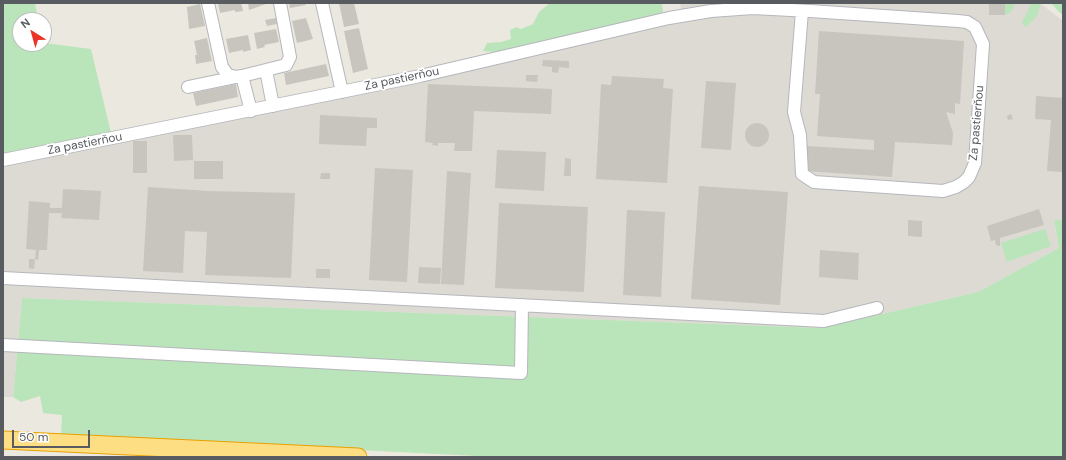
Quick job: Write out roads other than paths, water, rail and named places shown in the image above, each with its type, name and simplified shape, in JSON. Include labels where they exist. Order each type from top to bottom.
[{"type":"highway","points":[[3,440],[358,457]]},
{"type":"street","points":[[208,3],[222,67],[228,75],[239,76]]},
{"type":"street","points":[[188,87],[286,65],[290,57],[280,3]]},
{"type":"street","points":[[322,3],[342,92]]},
{"type":"street","name":"Za pastierňou","points":[[3,160],[342,92],[473,64],[694,13],[742,8],[802,11],[958,21],[967,22],[975,27],[983,44],[975,163],[969,177],[964,182],[956,187],[943,191],[814,182],[802,174],[800,136],[794,112],[802,11]]},
{"type":"street","points":[[266,70],[273,106]]},
{"type":"street","points":[[239,76],[250,111]]},
{"type":"street","points":[[3,278],[824,321],[878,308]]},
{"type":"street","points":[[3,345],[521,373],[522,305]]}]
